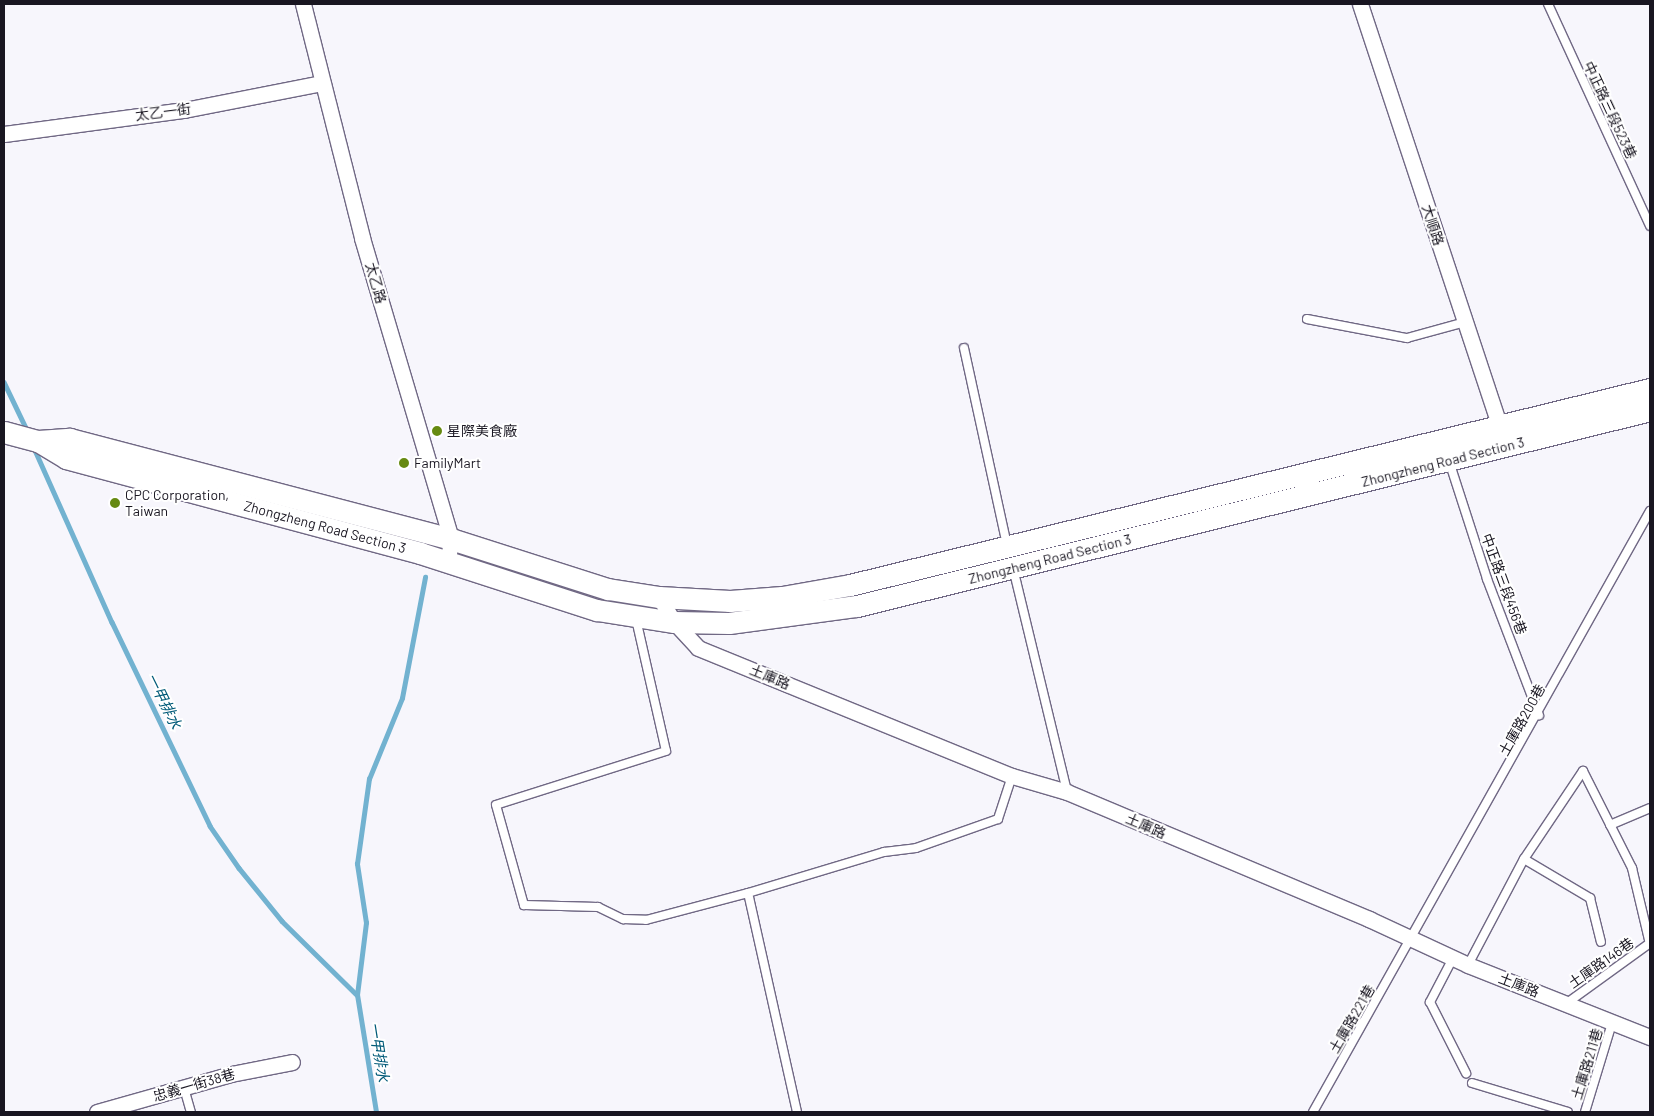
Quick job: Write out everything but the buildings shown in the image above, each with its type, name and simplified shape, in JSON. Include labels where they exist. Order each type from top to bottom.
[{"type":"main road","name":"Zhongzheng Road Section 3","points":[[38,441],[70,439],[451,539],[608,589],[659,597],[730,601],[782,597],[1011,557],[1449,461],[1503,437],[1650,389]]},
{"type":"main road","name":"Zhongzheng Road Section 3","points":[[38,441],[66,458],[420,553],[598,610],[674,622],[729,623],[788,617],[857,606],[1011,557],[1503,437],[1650,410]]},
{"type":"main road","points":[[5,429],[38,441]]},
{"type":"street","name":"太乙路","points":[[302,4],[362,238],[451,539],[448,561]]},
{"type":"street","name":"大順路","points":[[1360,4],[1503,437]]},
{"type":"street","name":"太乙一街","points":[[4,134],[184,110],[322,83]]},
{"type":"street","name":"土庫路","points":[[659,597],[674,622],[698,648],[1012,776],[1067,792],[1412,939],[1468,965],[1650,1037]]},
{"type":"street","name":"忠義一街38巷","points":[[97,1112],[232,1074],[292,1062]]},
{"type":"lane","name":"中正路三段523巷","points":[[1548,4],[1650,226]]},
{"type":"lane","points":[[1307,319],[1407,338],[1466,322]]},
{"type":"lane","points":[[964,348],[1067,792]]},
{"type":"lane","name":"中正路三段456巷","points":[[1449,461],[1487,580],[1539,715]]},
{"type":"lane","name":"土庫路200巷","points":[[1412,939],[1539,715],[1650,511]]},
{"type":"lane","points":[[636,617],[666,751],[496,805],[524,904],[598,907],[624,919],[646,920],[748,893],[884,852],[916,848],[998,819],[1012,776]]},
{"type":"lane","points":[[1468,965],[1524,859],[1583,771],[1632,868],[1650,944]]},
{"type":"lane","points":[[1610,825],[1650,808]]},
{"type":"lane","points":[[1524,859],[1590,898],[1600,942]]},
{"type":"lane","points":[[748,893],[797,1112]]},
{"type":"lane","name":"土庫路221巷","points":[[1313,1112],[1412,939]]},
{"type":"lane","name":"土庫路146巷","points":[[1567,1003],[1650,944]]},
{"type":"lane","points":[[1452,958],[1430,1002],[1466,1072]]},
{"type":"lane","name":"土庫路211巷","points":[[1585,1112],[1612,1023]]},
{"type":"lane","points":[[1472,1083],[1568,1112]]},
{"type":"lane","points":[[184,1088],[191,1112]]},
{"type":"waterway","name":"一甲排水","points":[[4,382],[28,432]]},
{"type":"waterway","name":"一甲排水","points":[[34,448],[112,622],[210,826],[239,868],[282,921],[357,995]]},
{"type":"waterway","name":"一甲排水","points":[[376,1112],[357,995],[366,923],[357,864],[369,779],[402,698],[425,577]]},
{"type":"place","name":"星際美食廠","points":[[437,431]]},
{"type":"place","name":"FamilyMart","points":[[404,463]]},
{"type":"place","name":"CPC Corporation, Taiwan","points":[[115,503]]}]
